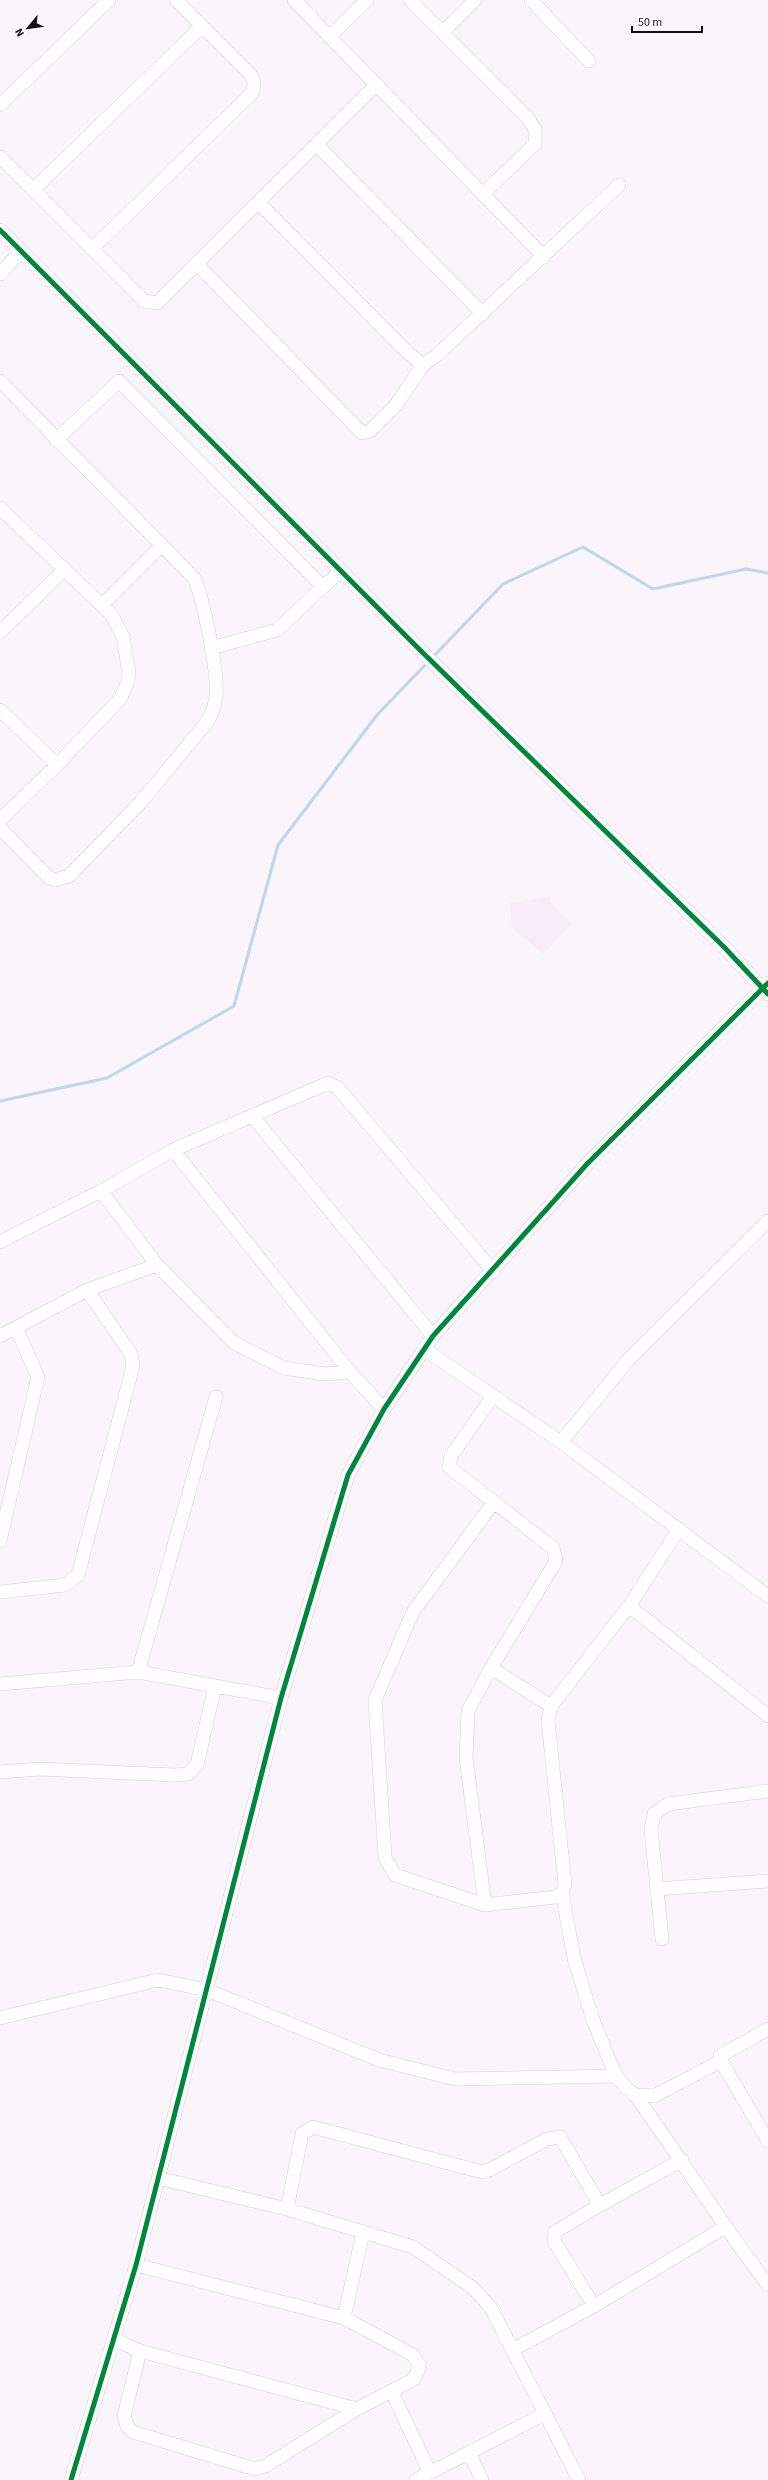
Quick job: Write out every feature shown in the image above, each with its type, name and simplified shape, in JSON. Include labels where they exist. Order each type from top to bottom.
[{"type":"street","points":[[0,105],[109,0]]},
{"type":"street","points":[[92,249],[253,92],[254,82],[251,75],[176,0]]},
{"type":"street","points":[[294,0],[484,193],[544,257]]},
{"type":"street","points":[[330,36],[367,0]]},
{"type":"street","points":[[410,0],[527,117],[535,129],[535,144],[484,193]]},
{"type":"street","points":[[443,32],[475,0]]},
{"type":"street","points":[[531,0],[589,61]]},
{"type":"street","points":[[34,189],[202,26]]},
{"type":"street","points":[[0,158],[34,189],[144,301],[150,304],[162,301],[376,85]]},
{"type":"street","points":[[317,145],[483,314]]},
{"type":"street","points":[[197,264],[362,433],[370,431],[396,405],[423,365],[437,355],[483,314],[619,185]]},
{"type":"street","points":[[259,203],[397,342],[423,365]]},
{"type":"street","points":[[0,230],[437,667],[766,988],[587,1164],[493,1271],[433,1336],[384,1409],[348,1475],[281,1698],[136,2265],[115,2340],[70,2480]]},
{"type":"street","points":[[0,274],[21,251]]},
{"type":"street","points":[[56,440],[118,380],[323,587]]},
{"type":"street","points":[[0,828],[48,877],[55,880],[76,872],[141,802],[207,722],[214,710],[216,695],[211,648],[199,589],[194,578],[3,389]]},
{"type":"street","points":[[0,820],[57,765],[120,699],[127,684],[129,673],[123,637],[111,614],[65,569],[1,511]]},
{"type":"street","points":[[102,605],[161,546]]},
{"type":"street","points":[[0,632],[65,569]]},
{"type":"street","points":[[211,648],[277,630],[341,571]]},
{"type":"street","points":[[0,710],[57,765]]},
{"type":"street","points":[[0,1242],[101,1190],[173,1150],[253,1117],[328,1083],[338,1088],[493,1271]]},
{"type":"street","points":[[253,1117],[433,1336]]},
{"type":"street","points":[[173,1150],[350,1372],[384,1409]]},
{"type":"street","points":[[101,1190],[157,1265],[234,1343],[284,1368],[324,1374],[350,1372]]},
{"type":"street","points":[[561,1442],[630,1358],[768,1221]]},
{"type":"street","points":[[0,1336],[87,1290],[157,1265]]},
{"type":"street","points":[[0,1592],[65,1585],[78,1576],[134,1366],[131,1354],[87,1290]]},
{"type":"street","points":[[0,1541],[38,1377],[16,1328]]},
{"type":"street","points":[[424,1349],[561,1442],[768,1596]]},
{"type":"street","points":[[485,1905],[466,1758],[468,1711],[491,1668],[556,1560],[553,1548],[450,1467],[451,1456],[493,1396]]},
{"type":"street","points":[[138,1672],[216,1397]]},
{"type":"street","points":[[494,1502],[413,1612],[375,1700],[385,1858],[389,1868],[395,1875],[401,1878],[485,1905],[555,1897],[562,1893]]},
{"type":"street","points":[[679,1529],[629,1606],[551,1706],[548,1720],[565,1885],[562,1893],[574,1958],[582,1986],[616,2076],[626,2088],[635,2095],[682,2160],[725,2227],[768,2285]]},
{"type":"street","points":[[629,1606],[768,1716]]},
{"type":"street","points":[[491,1668],[551,1706]]},
{"type":"street","points":[[0,1684],[138,1672],[281,1698]]},
{"type":"street","points":[[0,1772],[39,1769],[174,1775],[188,1774],[197,1765],[215,1686]]},
{"type":"street","points":[[662,1939],[651,1830],[654,1814],[668,1804],[768,1791]]},
{"type":"street","points":[[657,1889],[768,1881]]},
{"type":"street","points":[[0,2018],[158,1980],[207,1990],[379,2060],[455,2079],[616,2076]]},
{"type":"street","points":[[768,2029],[722,2054],[721,2061],[768,2141]]},
{"type":"street","points":[[635,2095],[654,2096],[721,2061]]},
{"type":"street","points":[[286,2209],[302,2134],[313,2127],[482,2172],[489,2170],[547,2139],[560,2137],[600,2205]]},
{"type":"street","points":[[594,2306],[554,2241],[555,2232],[600,2205],[682,2160]]},
{"type":"street","points":[[158,2178],[286,2209],[412,2247],[473,2288],[491,2308],[579,2480]]},
{"type":"street","points":[[512,2350],[594,2306],[725,2227]]},
{"type":"street","points":[[344,2318],[363,2232]]},
{"type":"street","points":[[136,2265],[344,2318],[413,2355],[420,2366],[414,2379],[358,2409],[265,2466],[255,2469],[133,2432],[127,2426],[124,2416],[140,2351]]},
{"type":"street","points":[[115,2340],[140,2351],[358,2409]]},
{"type":"street","points":[[392,2392],[430,2473]]},
{"type":"street","points":[[416,2480],[544,2414]]},
{"type":"street","points":[[469,2453],[482,2480]]},
{"type":"shaded area","points":[[550,896],[551,902],[571,925],[543,954],[512,927],[510,903]]},
{"type":"waterway","points":[[433,657],[503,584],[583,547],[653,589],[746,569],[768,573]]},
{"type":"waterway","points":[[0,1101],[107,1078],[234,1006],[278,845],[377,715],[427,663]]},
{"type":"cycle path","points":[[0,230],[418,648],[724,947],[768,994]]},
{"type":"cycle path","points":[[71,2480],[136,2265],[281,1698],[348,1475],[384,1409],[433,1336],[587,1164],[768,983]]}]
